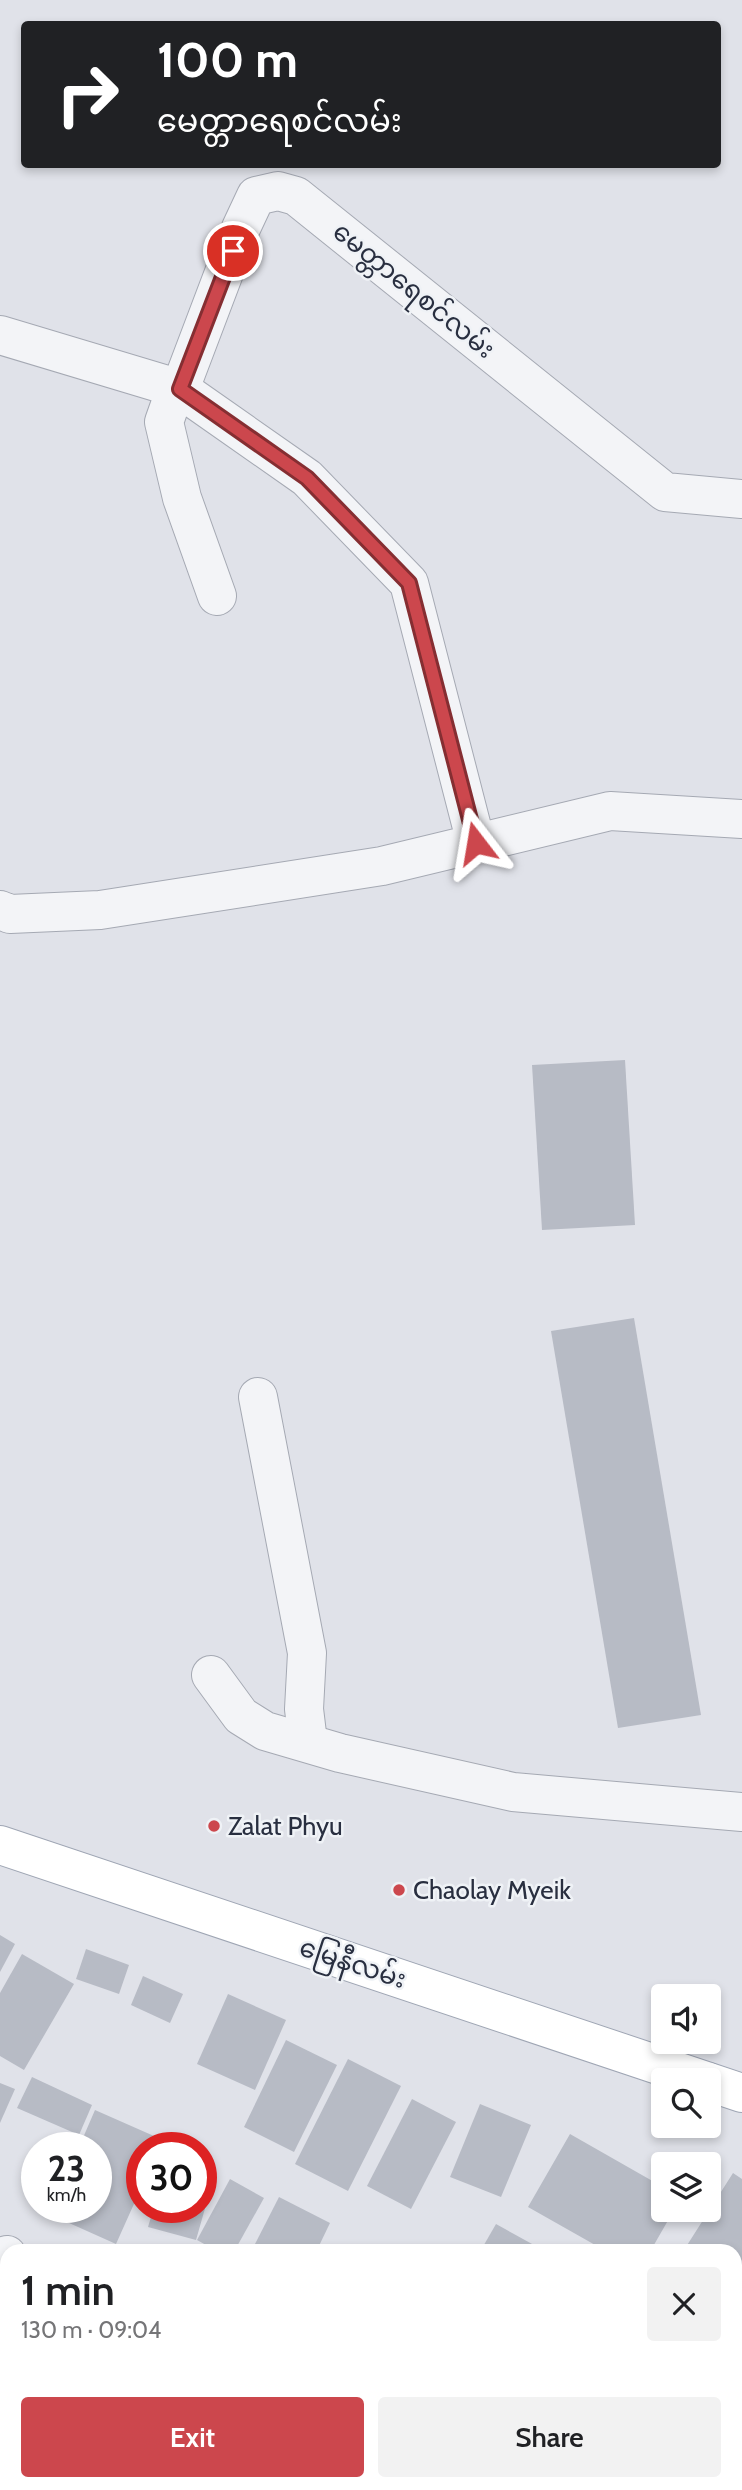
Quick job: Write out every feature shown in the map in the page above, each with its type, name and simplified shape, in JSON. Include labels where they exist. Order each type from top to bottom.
[{"type":"main road","name":"မြေနီလမ်း","points":[[0,1845],[668,2068]]},
{"type":"main road","name":"မြေနီလမ်း","points":[[721,2086],[742,2093]]},
{"type":"street","name":"မေတ္တာရေစင်လမ်း","points":[[180,389],[241,228],[256,196],[278,191],[296,196],[665,492],[742,499]]},
{"type":"street","points":[[0,335],[180,389],[307,478],[409,583],[476,843]]},
{"type":"street","points":[[180,389],[164,422],[182,498],[217,596]]},
{"type":"street","points":[[0,910],[10,914],[100,910],[382,866],[610,811],[742,819]]},
{"type":"street","points":[[258,1397],[307,1653],[304,1709],[308,1742]]},
{"type":"street","points":[[211,1675],[241,1716],[265,1731],[340,1753],[513,1792],[742,1812]]},
{"type":"building","points":[[625,1060],[635,1225],[542,1230],[532,1065]]},
{"type":"building","points":[[634,1318],[701,1715],[618,1728],[551,1331]]},
{"type":"building","points":[[0,1935],[15,1944],[0,1972]]},
{"type":"building","points":[[86,1949],[129,1965],[119,1994],[76,1979]]},
{"type":"building","points":[[22,1954],[74,1984],[24,2070],[0,2056],[0,1993]]},
{"type":"building","points":[[143,1976],[183,1994],[170,2023],[131,2005]]},
{"type":"building","points":[[228,1994],[286,2020],[255,2090],[197,2064]]},
{"type":"building","points":[[286,2040],[337,2065],[294,2152],[244,2127]]},
{"type":"building","points":[[348,2059],[401,2086],[348,2191],[295,2164]]},
{"type":"building","points":[[32,2077],[92,2105],[80,2132],[72,2132],[17,2108]]},
{"type":"building","points":[[0,2083],[15,2089],[0,2123]]},
{"type":"building","points":[[412,2099],[456,2122],[411,2209],[367,2186]]},
{"type":"building","points":[[480,2104],[531,2125],[501,2197],[450,2177]]},
{"type":"building","points":[[95,2110],[145,2132],[126,2132],[126,2222],[116,2244],[69,2223],[112,2223],[112,2132],[85,2132]]},
{"type":"building","points":[[570,2134],[651,2180],[651,2222],[667,2222],[654,2244],[593,2244],[528,2207]]},
{"type":"building","points":[[733,2173],[742,2179],[742,2244],[688,2244],[702,2222],[721,2222],[721,2192]]},
{"type":"building","points":[[230,2179],[264,2198],[238,2244],[204,2244],[197,2240],[206,2223],[217,2223],[217,2203]]},
{"type":"building","points":[[279,2197],[330,2223],[320,2244],[255,2244]]},
{"type":"building","points":[[149,2223],[201,2223],[196,2240],[148,2227]]},
{"type":"building","points":[[496,2224],[532,2244],[484,2244]]},
{"type":"place","name":"Zalat Phyu","points":[[214,1826]]},
{"type":"place","name":"Chaolay Myeik","points":[[399,1890]]},
{"type":"route","points":[[233,251],[180,389],[307,478],[409,583],[476,843]]}]
